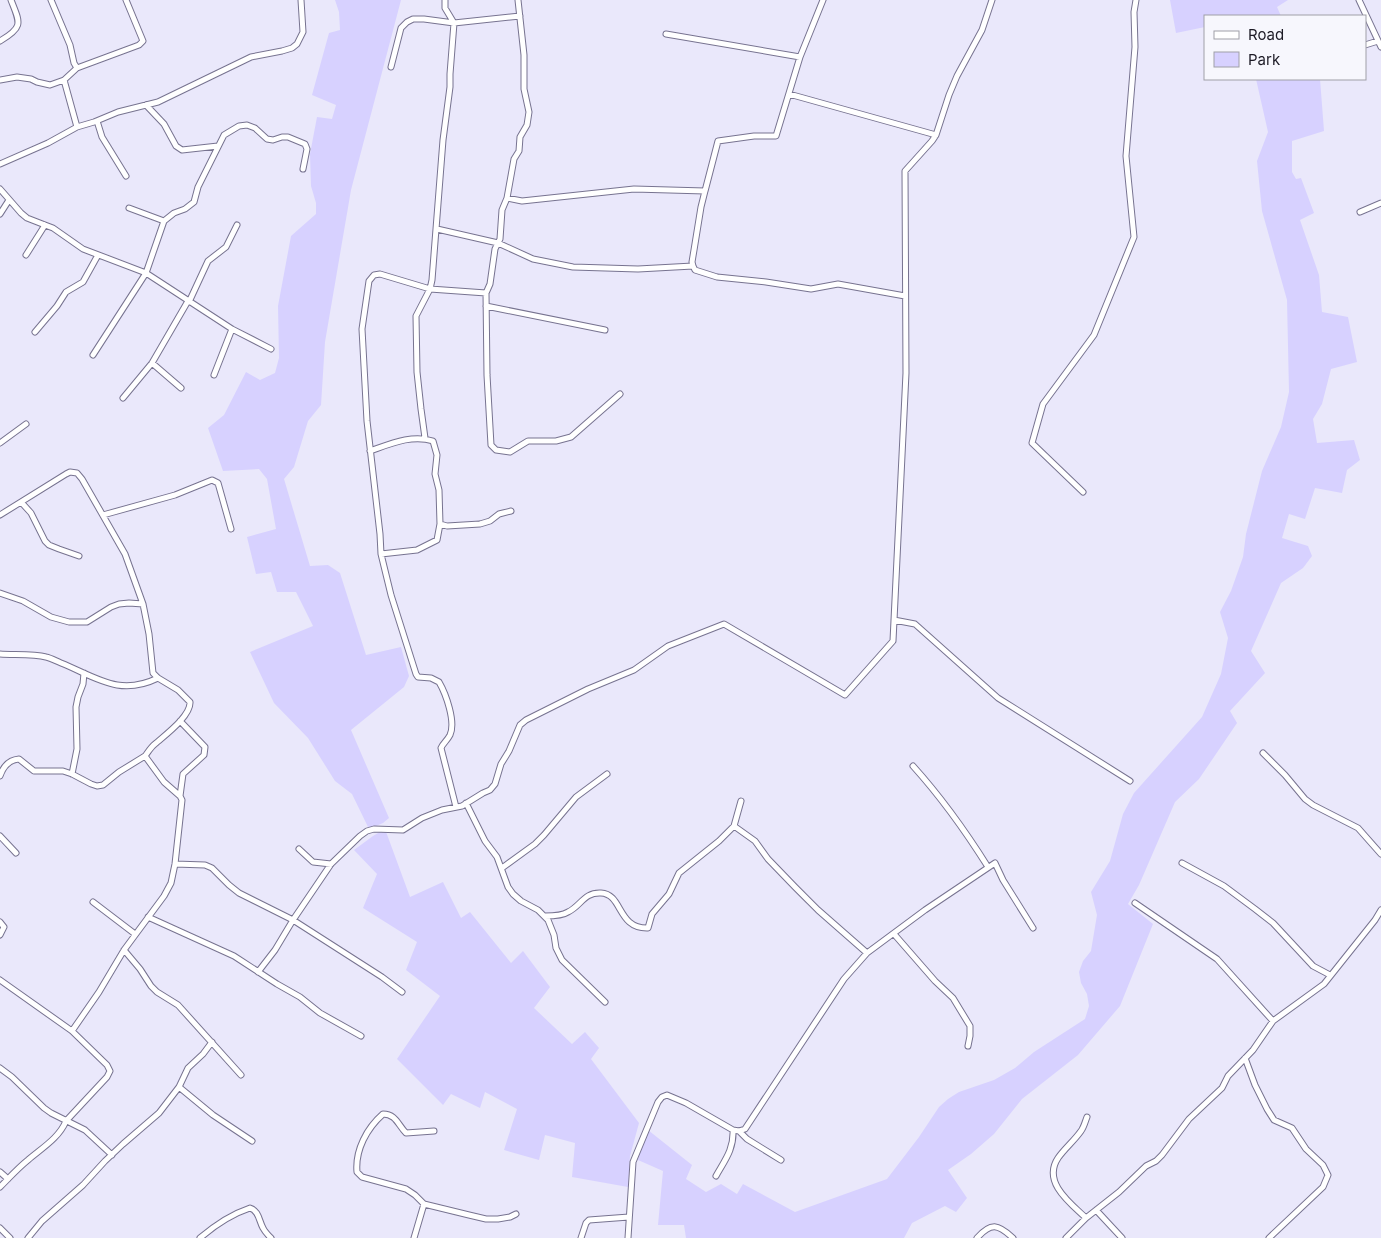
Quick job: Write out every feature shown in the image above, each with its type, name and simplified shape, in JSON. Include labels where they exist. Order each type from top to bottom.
[{"type":"street","points":[[0,41],[10,36],[18,25],[19,20],[11,0]]},
{"type":"street","points":[[51,0],[70,45],[77,68]]},
{"type":"street","points":[[0,80],[17,77],[50,85],[64,80],[77,68],[139,45],[143,41],[126,0]]},
{"type":"street","points":[[0,164],[48,143],[77,127],[118,112],[158,102],[252,57],[292,48],[297,44],[303,32],[301,0]]},
{"type":"street","points":[[425,438],[417,372],[416,316],[430,289],[437,229],[454,23],[444,8],[445,0]]},
{"type":"street","points":[[518,0],[524,55],[524,89],[529,112],[527,125],[520,137],[519,151],[514,159],[507,198],[502,210],[500,239],[495,249],[490,284],[486,293],[487,375],[491,445],[496,450],[510,452],[528,441],[556,441],[571,437],[620,394]]},
{"type":"street","points":[[823,0],[800,57],[776,136],[754,136],[718,141],[701,207],[693,266],[695,270],[717,277],[811,289],[838,284],[905,296]]},
{"type":"street","points":[[258,972],[275,950],[331,864],[360,836],[367,831],[382,828],[403,830],[422,818],[466,803],[490,790],[495,784],[501,764],[520,725],[526,720],[588,689],[634,670],[668,646],[724,624],[845,695],[893,641],[906,373],[905,171],[932,142],[936,135],[949,95],[982,30],[992,0]]},
{"type":"street","points":[[1083,492],[1032,443],[1043,404],[1094,335],[1134,237],[1126,156],[1135,47],[1134,12],[1136,0]]},
{"type":"street","points":[[1359,0],[1380,44],[1366,45]]},
{"type":"street","points":[[392,67],[401,28],[412,19],[454,23],[520,16]]},
{"type":"street","points":[[666,34],[800,57]]},
{"type":"street","points":[[64,80],[77,127]]},
{"type":"street","points":[[789,94],[936,135]]},
{"type":"street","points":[[146,105],[164,124],[176,146],[182,150],[218,146]]},
{"type":"street","points":[[97,120],[102,137],[126,176]]},
{"type":"street","points":[[93,354],[146,273],[164,221],[194,202],[198,187],[224,135],[239,126],[247,125],[255,128],[268,139],[288,137],[305,144],[306,149],[302,169]]},
{"type":"street","points":[[0,189],[27,218],[53,228],[75,244],[146,273],[232,329],[271,349]]},
{"type":"street","points":[[507,198],[522,201],[634,189],[705,191]]},
{"type":"street","points":[[0,214],[9,200]]},
{"type":"street","points":[[1360,212],[1381,203]]},
{"type":"street","points":[[128,208],[164,221]]},
{"type":"street","points":[[123,398],[152,363],[188,301],[208,261],[226,247],[237,225]]},
{"type":"street","points":[[26,255],[44,226]]},
{"type":"street","points":[[437,229],[498,243],[533,259],[573,267],[638,270],[693,266]]},
{"type":"street","points":[[35,332],[66,292],[83,282],[98,254]]},
{"type":"street","points":[[456,807],[441,748],[452,730],[452,718],[439,682],[431,678],[418,677],[416,674],[391,595],[381,554],[367,421],[362,329],[369,281],[374,275],[380,274],[430,289],[486,293]]},
{"type":"street","points":[[486,306],[604,330]]},
{"type":"street","points":[[214,375],[232,329]]},
{"type":"street","points":[[152,363],[181,388]]},
{"type":"street","points":[[0,443],[26,424]]},
{"type":"street","points":[[370,451],[396,441],[425,438],[434,441],[436,448],[440,524],[437,540],[417,550],[381,554]]},
{"type":"street","points":[[0,515],[66,474],[76,473],[82,479],[125,554],[143,604],[154,673],[158,678],[178,690],[190,702],[189,710],[180,721],[145,756],[119,772],[103,785],[91,784],[63,771],[34,771],[19,759],[8,762],[0,776]]},
{"type":"street","points":[[103,515],[176,495],[212,480],[218,483],[231,529]]},
{"type":"street","points":[[21,502],[31,513],[45,541],[49,545],[79,556]]},
{"type":"street","points":[[440,524],[447,526],[480,524],[490,521],[499,514],[511,511]]},
{"type":"street","points":[[0,594],[27,603],[51,617],[69,622],[87,622],[119,604],[143,604]]},
{"type":"street","points":[[894,620],[915,624],[998,698],[1130,781]]},
{"type":"street","points":[[0,654],[46,657],[115,686],[143,684],[158,678]]},
{"type":"street","points":[[72,774],[78,749],[76,707],[83,684],[84,673]]},
{"type":"street","points":[[72,1032],[124,950],[164,896],[170,883],[175,864],[182,804],[180,796],[183,774],[204,755],[205,747],[180,721]]},
{"type":"street","points":[[1263,753],[1305,799],[1358,828],[1381,854]]},
{"type":"street","points":[[145,756],[164,782],[180,796]]},
{"type":"street","points":[[913,766],[949,810],[988,867]]},
{"type":"street","points":[[502,868],[540,839],[576,797],[607,774]]},
{"type":"street","points":[[545,916],[568,912],[585,897],[601,892],[612,897],[624,917],[632,925],[638,928],[648,928],[652,914],[669,894],[679,873],[719,841],[734,826],[741,800]]},
{"type":"street","points":[[466,803],[479,831],[497,856],[508,887],[520,901],[538,910],[545,916],[562,960],[604,1002]]},
{"type":"street","points":[[734,826],[755,841],[768,859],[806,898],[867,953]]},
{"type":"street","points":[[0,836],[16,853]]},
{"type":"street","points":[[299,849],[313,862],[331,864]]},
{"type":"street","points":[[628,1238],[633,1162],[658,1102],[662,1097],[667,1095],[686,1103],[733,1130],[745,1129],[844,979],[867,953],[925,910],[994,863],[1033,928]]},
{"type":"street","points":[[1182,863],[1224,886],[1255,908],[1273,923],[1313,966],[1330,975]]},
{"type":"street","points":[[175,864],[205,865],[212,868],[229,886],[239,893],[293,920],[402,992]]},
{"type":"street","points":[[93,902],[135,934]]},
{"type":"street","points":[[1135,903],[1217,959],[1273,1021]]},
{"type":"street","points":[[1066,1238],[1146,1166],[1162,1156],[1189,1119],[1222,1088],[1228,1076],[1253,1050],[1273,1021],[1324,984],[1381,910]]},
{"type":"street","points":[[148,917],[234,956],[300,997],[320,1013],[361,1036]]},
{"type":"street","points":[[0,922],[4,927],[0,935]]},
{"type":"street","points":[[894,934],[935,981],[953,998],[970,1026],[968,1046]]},
{"type":"street","points":[[124,950],[136,962],[151,986],[178,1005],[241,1075]]},
{"type":"street","points":[[0,980],[72,1032],[107,1065],[110,1071],[107,1077],[66,1121],[59,1134],[0,1187]]},
{"type":"street","points":[[28,1238],[42,1221],[159,1113],[179,1087],[188,1068],[203,1054],[212,1042]]},
{"type":"street","points":[[1245,1058],[1254,1085],[1266,1109],[1274,1120],[1292,1128],[1306,1149],[1323,1165],[1328,1175],[1323,1188],[1269,1238]]},
{"type":"street","points":[[0,1068],[51,1114],[85,1130],[112,1155]]},
{"type":"street","points":[[179,1087],[213,1115],[252,1140]]},
{"type":"street","points":[[434,1131],[406,1132],[389,1114],[383,1114],[371,1126],[360,1147],[356,1166],[357,1172],[362,1177],[406,1189],[416,1195],[424,1204],[486,1219],[504,1218],[516,1214]]},
{"type":"street","points":[[1086,1218],[1063,1198],[1054,1183],[1053,1170],[1058,1159],[1082,1130],[1087,1117]]},
{"type":"street","points":[[716,1176],[732,1147],[733,1130]]},
{"type":"street","points":[[739,1131],[747,1139],[781,1160]]},
{"type":"street","points":[[0,1172],[8,1179]]},
{"type":"street","points":[[414,1238],[424,1204]]},
{"type":"street","points":[[200,1238],[220,1223],[250,1208],[257,1213],[263,1228],[271,1238]]},
{"type":"street","points":[[1096,1210],[1122,1238]]},
{"type":"street","points":[[581,1238],[586,1223],[589,1220],[629,1217]]},
{"type":"street","points":[[977,1238],[984,1230],[991,1226],[1002,1228],[1013,1238]]},
{"type":"street","points":[[0,1228],[10,1238]]},
{"type":"green space","points":[[335,0],[401,0],[351,190],[325,342],[321,405],[308,421],[294,467],[284,479],[310,566],[328,565],[340,573],[366,655],[401,647],[409,676],[404,687],[351,730],[389,818],[369,829],[352,794],[335,781],[308,738],[274,703],[250,652],[313,626],[296,592],[277,592],[271,572],[256,574],[247,537],[276,529],[267,479],[259,469],[223,471],[208,428],[224,415],[246,372],[260,380],[275,373],[279,358],[278,306],[291,236],[316,214],[316,203],[311,186],[310,154],[317,117],[332,119],[336,105],[312,95],[329,33],[340,30],[339,12]]},
{"type":"green space","points":[[1170,0],[1288,0],[1277,7],[1281,15],[1204,15],[1204,27],[1176,33]]},
{"type":"green space","points":[[1256,80],[1320,80],[1324,131],[1292,141],[1292,172],[1296,179],[1301,178],[1314,213],[1300,220],[1319,275],[1322,312],[1348,317],[1357,362],[1331,369],[1322,404],[1313,419],[1317,443],[1354,440],[1360,460],[1347,470],[1342,493],[1315,488],[1305,519],[1289,514],[1282,538],[1308,546],[1312,556],[1303,568],[1281,583],[1251,651],[1265,673],[1230,711],[1237,723],[1199,779],[1175,802],[1139,885],[1128,904],[1153,924],[1120,1006],[1078,1055],[1022,1099],[994,1134],[971,1154],[948,1170],[967,1198],[956,1212],[945,1206],[912,1223],[904,1238],[686,1238],[684,1225],[658,1225],[663,1171],[638,1160],[641,1145],[648,1130],[692,1165],[686,1179],[706,1192],[721,1184],[737,1194],[743,1184],[795,1212],[887,1179],[939,1107],[948,1099],[959,1092],[994,1080],[1015,1068],[1034,1052],[1085,1019],[1089,1006],[1079,972],[1083,961],[1091,951],[1097,915],[1091,892],[1110,861],[1123,814],[1134,793],[1202,717],[1221,674],[1228,638],[1220,612],[1231,591],[1243,557],[1246,534],[1262,471],[1281,427],[1289,392],[1287,300],[1262,211],[1257,161],[1268,132]]},
{"type":"green space","points":[[385,829],[410,897],[443,882],[461,918],[470,912],[511,963],[523,951],[550,987],[534,1008],[572,1044],[585,1032],[599,1048],[591,1059],[639,1123],[630,1156],[628,1187],[572,1177],[575,1143],[545,1135],[539,1160],[504,1150],[517,1109],[485,1092],[480,1108],[451,1094],[443,1105],[397,1059],[440,996],[406,970],[417,942],[363,908],[377,874],[354,850]]}]
